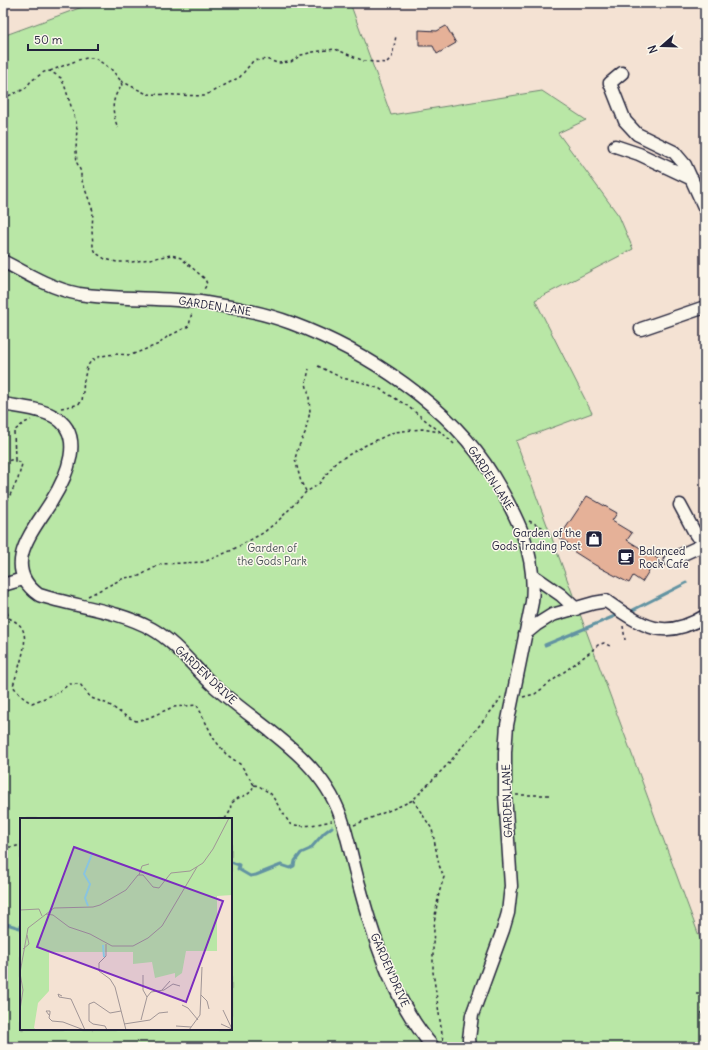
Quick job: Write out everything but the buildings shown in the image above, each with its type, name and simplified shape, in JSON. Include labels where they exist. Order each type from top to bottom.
[{"type":"street","points":[[622,73],[610,83],[625,121],[637,134],[674,152],[685,165],[705,209]]},
{"type":"street","points":[[615,146],[639,154],[692,179]]},
{"type":"street","name":"GARDEN LANE","points":[[3,262],[54,287],[78,294],[157,298],[236,308],[291,323],[331,340],[397,378],[451,422],[482,459],[505,497],[523,534],[532,575],[533,590],[532,602],[507,725],[505,752],[505,794],[511,886],[510,900],[503,930],[474,1008],[467,1044]]},
{"type":"street","points":[[641,329],[705,307]]},
{"type":"street","points":[[3,404],[41,411],[63,422],[70,432],[72,444],[70,462],[51,501],[23,544],[19,556],[19,568],[23,579],[3,585]]},
{"type":"street","points":[[680,506],[696,535],[705,538]]},
{"type":"street","points":[[670,560],[705,544]]},
{"type":"street","points":[[532,575],[561,595],[576,609]]},
{"type":"street","name":"GARDEN DRIVE","points":[[23,579],[30,589],[39,595],[129,619],[152,629],[184,654],[212,684],[298,754],[310,766],[332,796],[342,820],[365,908],[381,955],[408,1012],[425,1038],[438,1045]]},
{"type":"street","points":[[525,634],[536,624],[552,615],[606,601],[626,615],[656,629],[665,630],[686,626],[705,616]]},
{"type":"path","points":[[3,98],[25,89],[31,81],[44,72],[87,58],[95,58],[111,69],[121,81],[147,94],[204,96],[240,76],[253,61],[266,59],[277,63],[291,62],[300,55],[335,49],[364,61],[386,63],[392,57],[396,36]]},
{"type":"path","points":[[3,508],[18,479],[22,464],[20,462],[16,462],[15,459],[14,431],[24,423],[82,402],[84,380],[87,367],[91,361],[101,356],[115,354],[131,355],[160,344],[167,337],[189,326],[192,308],[198,302],[207,284],[205,279],[181,258],[172,255],[132,262],[117,262],[105,259],[96,253],[93,246],[93,211],[77,163],[77,125],[61,78],[50,71]]},
{"type":"path","points":[[118,128],[113,112],[113,102],[117,92],[122,86],[121,81]]},
{"type":"path","points":[[318,366],[342,378],[361,382],[380,389],[406,405],[441,432],[459,449]]},
{"type":"path","points":[[306,492],[301,482],[295,459],[305,433],[310,412],[306,383],[309,369]]},
{"type":"path","points":[[83,606],[87,597],[124,578],[139,576],[161,564],[204,562],[230,551],[263,533],[279,520],[306,492],[318,485],[336,462],[376,440],[394,432],[422,429],[441,432]]},
{"type":"path","points":[[3,462],[15,459]]},
{"type":"path","points":[[526,516],[530,522],[544,528]]},
{"type":"path","points":[[3,601],[9,618],[22,627],[24,634],[22,660],[18,666],[13,686],[25,700],[32,703],[51,697],[69,684],[80,684],[91,698],[108,704],[136,721],[148,718],[173,707],[197,705],[214,739],[226,754],[241,765],[254,785],[259,786],[271,794],[290,824],[300,826],[342,820],[351,826],[413,800],[449,763],[501,697],[535,694],[598,645],[604,643],[610,646]]},
{"type":"path","points":[[625,640],[623,629],[626,615]]},
{"type":"path","points":[[226,818],[230,812],[231,804],[237,799],[246,796],[252,791],[254,785]]},
{"type":"path","points":[[505,794],[535,796],[550,795]]},
{"type":"path","points":[[413,800],[432,830],[439,865],[444,876],[435,916],[433,944],[433,972],[438,1045]]},
{"type":"path","points":[[3,847],[20,845]]},
{"type":"path","points":[[696,994],[705,994]]},
{"type":"path","points":[[705,1009],[701,1010],[702,1014],[705,1015]]},
{"type":"green space","name":"Garden of the Gods Park","points":[[93,3],[350,3],[391,115],[542,91],[586,120],[558,133],[619,216],[633,249],[535,300],[592,413],[516,441],[705,952],[705,1047],[3,1047],[3,36]]},
{"type":"waterway","points":[[633,610],[686,583]]},
{"type":"waterway","points":[[545,645],[615,616]]},
{"type":"waterway","points":[[232,862],[239,865],[238,869],[250,876],[281,865],[290,868],[294,866],[295,861],[301,853],[310,849],[324,833],[332,827]]},
{"type":"waterway","points":[[3,923],[20,928]]},
{"type":"place","name":"Garden of the Gods Trading Post","points":[[594,539]]},
{"type":"place","name":"Balanced Rock Cafe","points":[[626,557]]}]
